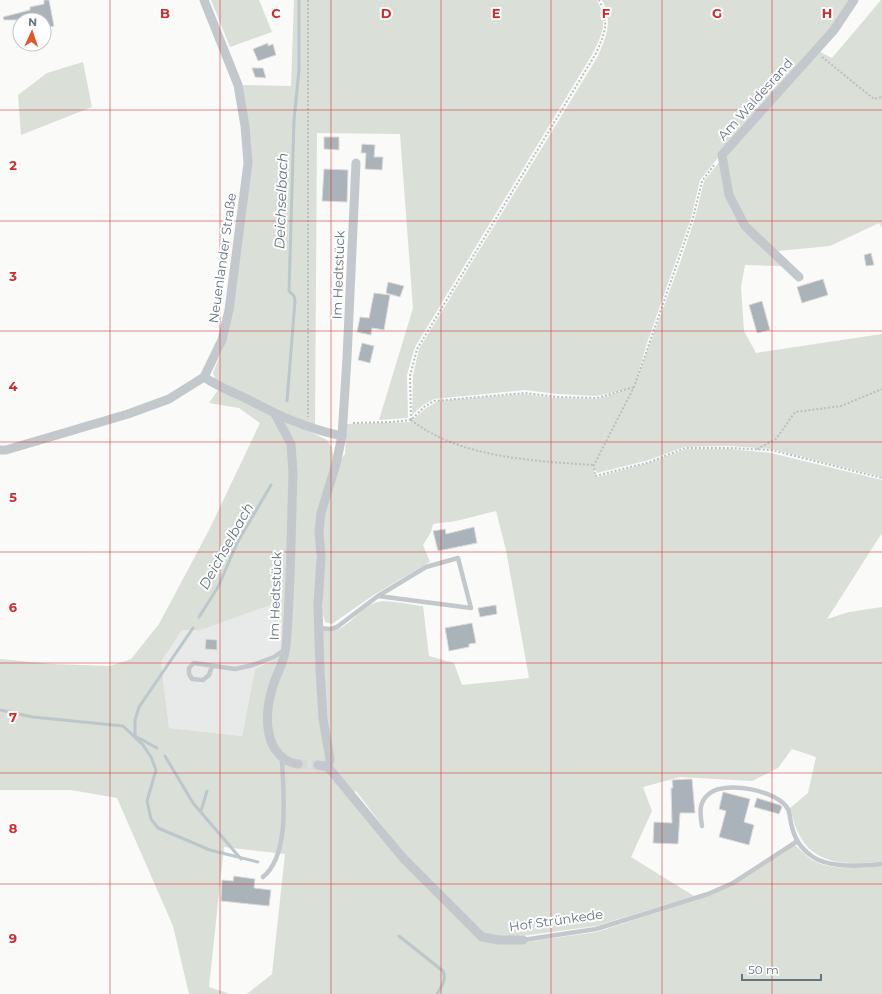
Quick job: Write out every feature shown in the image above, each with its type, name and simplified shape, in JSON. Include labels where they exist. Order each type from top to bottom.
[{"type":"street","name":"Neuenlander Straße","points":[[204,0],[238,85],[245,126],[248,163],[229,310],[222,340],[204,377]]},
{"type":"street","name":"Am Waldesrand","points":[[799,277],[745,226],[729,195],[722,155],[834,30],[854,0]]},
{"type":"street","name":"Im Hedtstück","points":[[328,767],[330,759],[323,719],[320,670],[318,605],[321,557],[319,531],[321,513],[336,464],[342,436],[356,163]]},
{"type":"street","points":[[0,450],[6,450],[120,416],[169,399],[204,377],[218,387],[275,414],[308,427],[342,436]]},
{"type":"street","name":"Im Hedtstück","points":[[275,414],[291,444],[293,473],[286,648],[272,689],[267,718],[271,741],[282,759]]},
{"type":"street","points":[[282,759],[288,763],[298,764]]},
{"type":"street","points":[[318,765],[328,767]]},
{"type":"street","name":"Hof Strünkede","points":[[328,767],[403,858],[482,937],[499,940],[523,940]]},
{"type":"lane","points":[[319,628],[331,629],[337,627],[378,596],[426,567],[458,558],[471,608],[378,596]]},
{"type":"lane","points":[[212,666],[209,675],[203,680],[192,679],[189,674],[189,668],[194,663],[235,669],[253,665],[274,657],[286,648]]},
{"type":"lane","points":[[263,877],[270,871],[278,854],[283,818],[282,759]]},
{"type":"lane","points":[[702,826],[700,806],[705,797],[714,790],[728,786],[748,788],[769,795],[783,803],[788,809],[792,833],[796,842],[814,858],[858,867],[882,864]]},
{"type":"lane","name":"Hof Strünkede","points":[[523,940],[596,929],[708,894],[733,883],[796,842]]},
{"type":"path","points":[[308,0],[308,427]]},
{"type":"path","points":[[411,420],[410,376],[417,348],[595,55],[605,33],[605,12],[600,0]]},
{"type":"path","points":[[815,51],[874,99],[882,97]]},
{"type":"path","points":[[722,155],[702,181],[693,218],[634,387],[594,465],[595,476],[650,462],[685,448],[757,449],[813,460],[882,478]]},
{"type":"path","points":[[343,424],[411,420],[424,407],[434,401],[525,393],[558,397],[596,398],[634,387]]},
{"type":"path","points":[[757,449],[776,439],[795,412],[840,406],[882,389]]},
{"type":"path","points":[[411,420],[421,428],[448,442],[532,460],[594,465]]},
{"type":"shaded area","points":[[211,0],[259,0],[272,32],[230,47]]},
{"type":"shaded area","points":[[294,0],[597,0],[602,15],[602,33],[593,53],[415,347],[407,375],[408,418],[379,420],[413,308],[400,134],[317,133],[315,426],[216,381],[213,373],[227,338],[234,300],[251,170],[251,144],[241,85],[291,86]]},
{"type":"shaded area","points":[[602,0],[851,0],[832,28],[700,180],[691,218],[647,343],[636,381],[680,263],[695,218],[704,181],[720,161],[725,196],[783,266],[745,265],[741,287],[744,331],[756,353],[882,334],[882,477],[771,449],[728,446],[684,447],[649,460],[597,473],[594,467],[594,475],[597,477],[652,462],[686,449],[730,449],[771,453],[882,480],[882,533],[827,619],[849,612],[882,607],[882,862],[845,863],[834,861],[813,852],[805,843],[797,829],[790,808],[808,793],[816,757],[792,749],[778,768],[752,781],[680,777],[643,787],[652,811],[631,857],[694,896],[596,926],[522,936],[499,937],[483,934],[404,854],[356,791],[349,795],[479,939],[518,943],[597,932],[709,895],[795,845],[812,860],[828,866],[846,868],[882,866],[882,994],[247,994],[272,974],[285,854],[224,847],[209,987],[230,994],[189,994],[173,926],[117,798],[71,790],[0,790],[0,659],[52,664],[110,666],[131,659],[159,624],[209,530],[260,423],[239,408],[209,403],[218,390],[295,424],[327,440],[332,448],[334,461],[317,514],[315,626],[325,630],[341,628],[361,611],[381,601],[423,606],[429,656],[454,663],[462,685],[529,678],[506,550],[496,511],[456,521],[433,524],[431,532],[423,545],[430,562],[375,594],[332,624],[325,622],[323,614],[322,522],[339,462],[345,454],[347,424],[410,422],[426,408],[438,401],[524,394],[557,398],[597,399],[628,389],[596,396],[558,394],[525,390],[434,399],[423,405],[412,415],[413,375],[419,349],[598,56],[608,28],[605,8]],"holes":[[[282,601],[281,657],[255,669],[242,736],[169,728],[161,662],[182,630],[201,630]]]},
{"type":"shaded area","points":[[881,0],[882,228],[879,223],[830,246],[778,251],[749,225],[732,194],[725,156],[818,51],[832,58]]},
{"type":"shaded area","points":[[83,62],[92,107],[21,135],[18,95],[47,73]]},
{"type":"shaded area","points":[[282,601],[281,658],[255,669],[242,736],[169,728],[161,662],[182,630],[201,630]]},
{"type":"building","points":[[44,0],[49,0],[51,12],[22,12],[30,10],[30,7],[44,4]]},
{"type":"building","points":[[12,15],[12,20],[4,20],[3,17]]},
{"type":"building","points":[[52,16],[54,26],[52,26]]},
{"type":"building","points":[[268,43],[268,46],[273,44],[276,55],[258,61],[253,49]]},
{"type":"building","points":[[252,68],[263,68],[266,78],[255,77]]},
{"type":"building","points":[[324,137],[339,137],[339,150],[324,149]]},
{"type":"building","points":[[362,144],[375,145],[374,157],[383,157],[382,170],[365,169],[366,153],[361,153]]},
{"type":"building","points":[[324,169],[348,170],[347,202],[322,201]]},
{"type":"building","points":[[871,253],[874,265],[866,266],[864,255]]},
{"type":"building","points":[[823,279],[828,295],[802,303],[797,287]]},
{"type":"building","points":[[388,282],[404,286],[400,297],[386,293]]},
{"type":"building","points":[[374,293],[390,295],[384,330],[372,328],[371,335],[357,332],[360,317],[369,318]]},
{"type":"building","points":[[762,301],[770,330],[757,333],[749,305]]},
{"type":"building","points":[[362,343],[374,346],[370,363],[358,360]]},
{"type":"building","points":[[474,527],[477,543],[438,551],[433,531],[445,529],[446,534]]},
{"type":"building","points":[[496,605],[497,614],[480,617],[478,608]]},
{"type":"building","points":[[472,623],[476,643],[469,644],[469,647],[449,651],[445,628]]},
{"type":"building","points":[[206,639],[217,640],[217,650],[205,649]]},
{"type":"building","points":[[692,779],[695,813],[680,813],[678,844],[653,843],[654,822],[672,823],[672,780]]},
{"type":"building","points":[[723,792],[750,799],[744,822],[754,825],[749,845],[719,837],[726,811],[719,809]]},
{"type":"building","points":[[757,798],[780,805],[782,807],[779,814],[754,807]]},
{"type":"building","points":[[234,876],[255,879],[254,888],[271,890],[269,906],[221,901],[222,880],[233,881]]},
{"type":"waterway","name":"Deichselbach","points":[[287,401],[295,301],[294,296],[289,291],[294,120],[299,70],[299,0]]},
{"type":"waterway","name":"Deichselbach","points":[[199,617],[218,587],[237,543],[271,485]]},
{"type":"waterway","name":"Deichselbach","points":[[157,748],[135,736],[135,720],[139,707],[193,628]]},
{"type":"waterway","points":[[0,710],[33,717],[123,726],[143,745],[151,757],[156,770],[147,801],[151,819],[158,828],[210,850],[258,862]]},
{"type":"waterway","points":[[165,756],[193,803],[241,859]]},
{"type":"waterway","points":[[201,811],[207,791]]},
{"type":"waterway","points":[[399,936],[443,971],[444,980],[437,994]]},
{"type":"tunnel","points":[[298,764],[318,765]]}]
